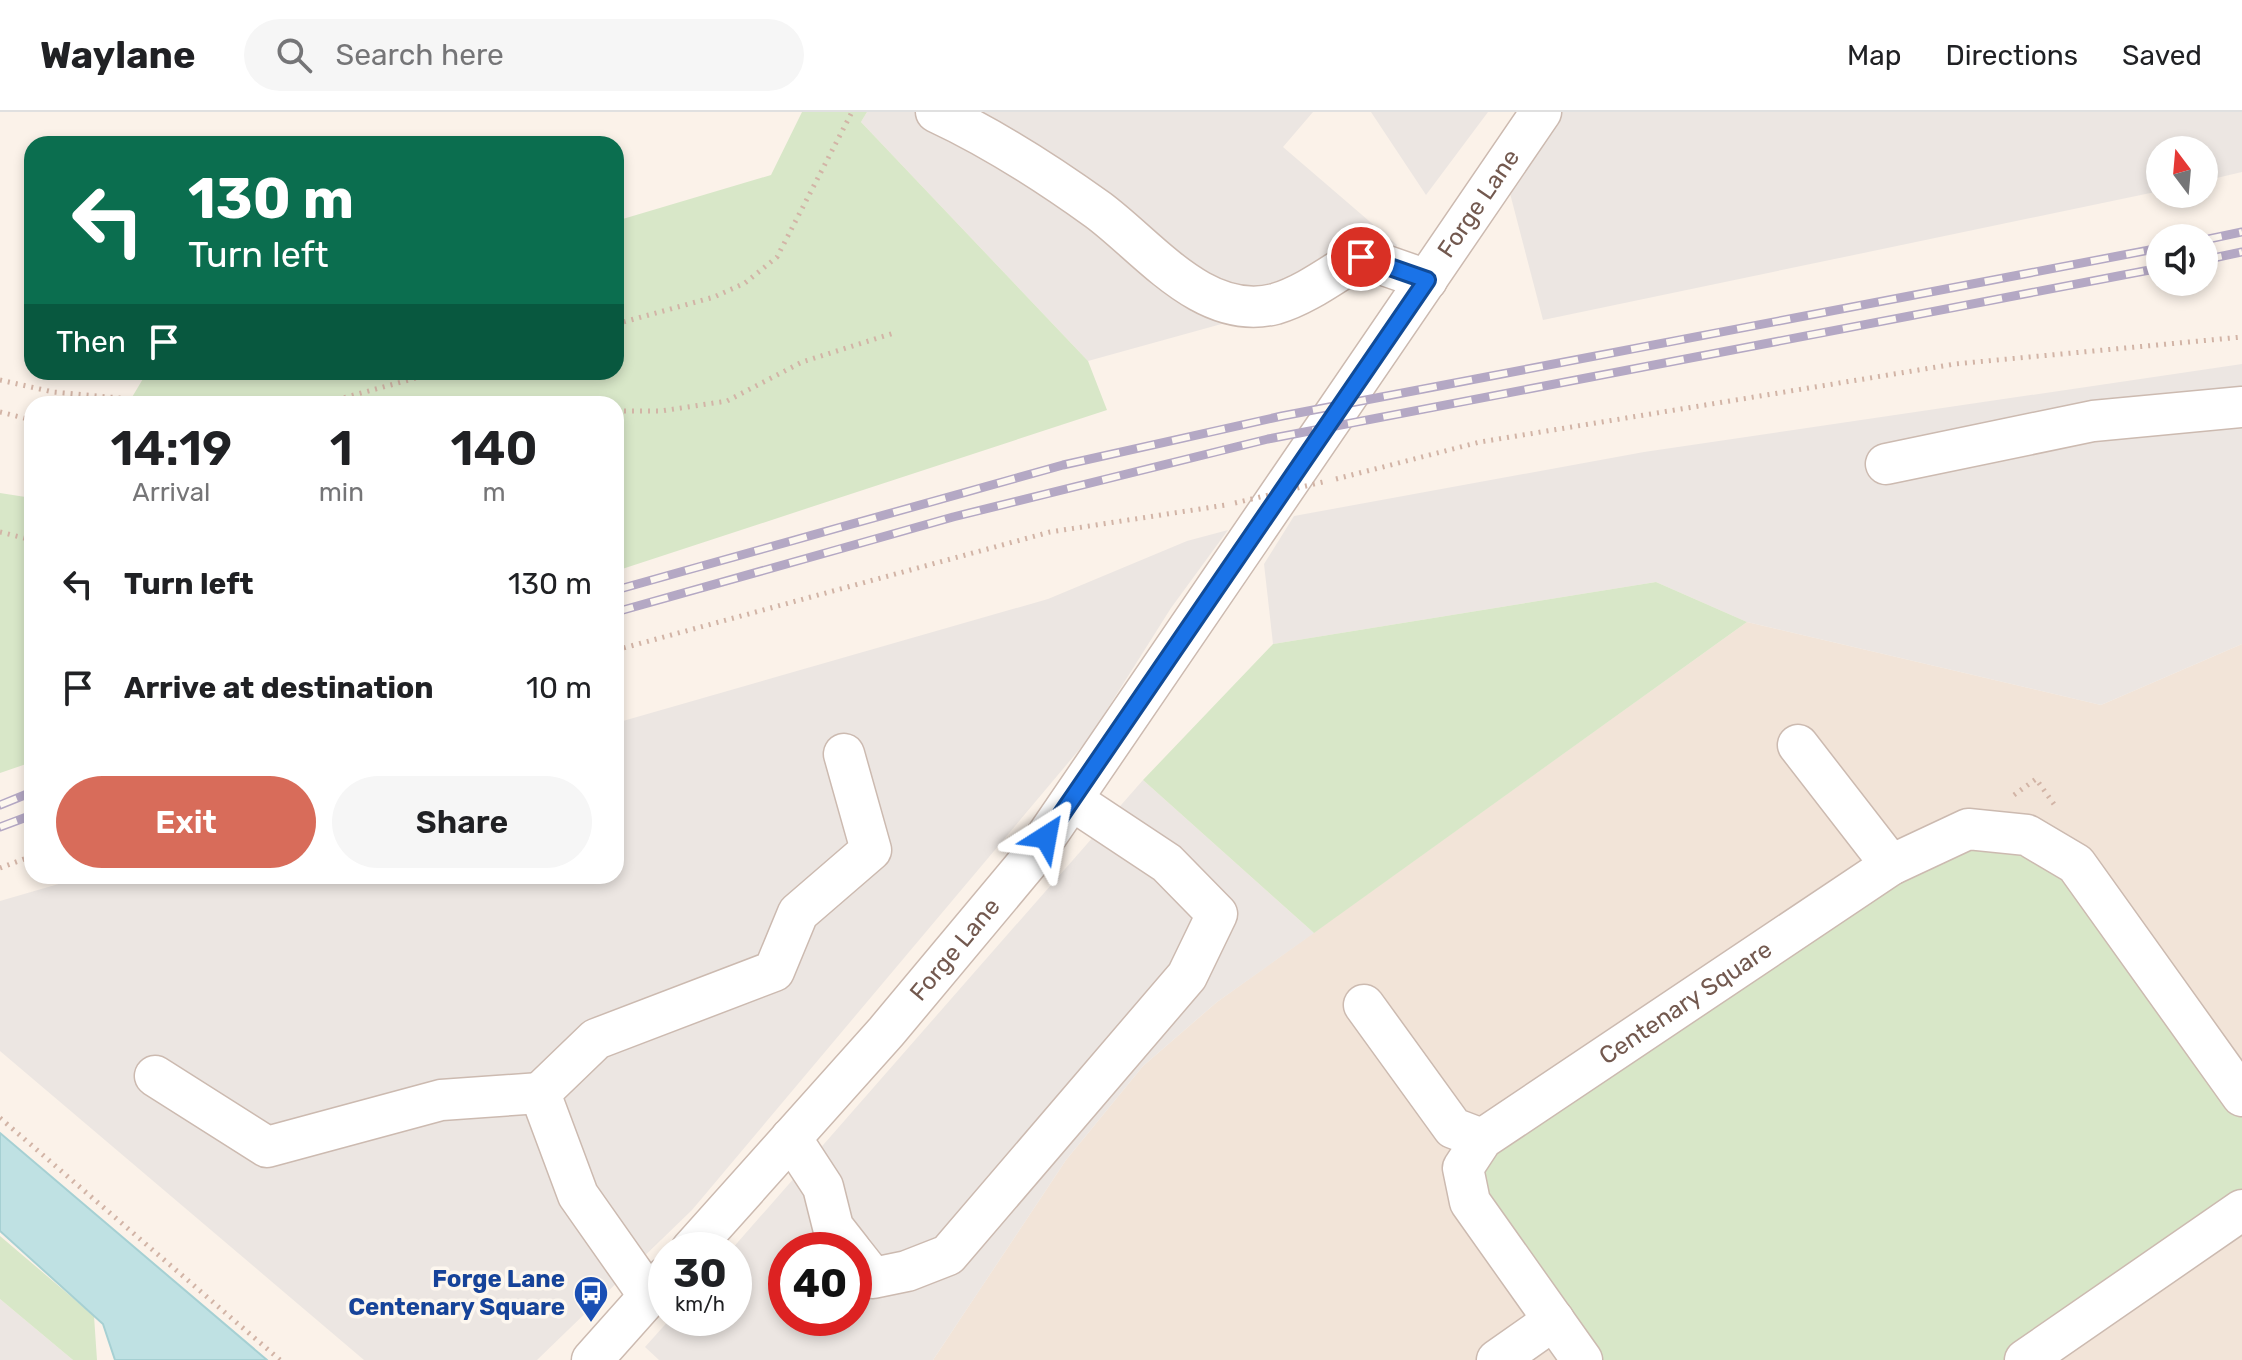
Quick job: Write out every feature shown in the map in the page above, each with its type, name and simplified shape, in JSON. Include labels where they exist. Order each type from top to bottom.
[{"type":"street","points":[[936,112],[968,127],[1098,210],[1178,278],[1211,297],[1235,303],[1274,304],[1308,289],[1361,257],[1427,280]]},
{"type":"street","name":"Forge Lane","points":[[707,1232],[886,1032],[1033,856],[1541,112]]},
{"type":"street","points":[[1886,464],[2093,421],[2242,407]]},
{"type":"street","points":[[1798,745],[1891,865]]},
{"type":"street","points":[[155,1076],[267,1147],[441,1100],[540,1093],[596,1039],[774,971],[798,913],[871,850],[844,754]]},
{"type":"street","points":[[872,1277],[907,1271],[948,1255],[1187,976],[1217,914],[1167,863],[1072,800]]},
{"type":"street","name":"Centenary Square","points":[[1582,1360],[1470,1202],[1463,1168],[1482,1139],[1891,865],[1968,829],[2027,835],[2076,864],[2242,1096]]},
{"type":"street","points":[[1364,1005],[1453,1128],[1482,1139]]},
{"type":"street","points":[[540,1093],[578,1195],[648,1276]]},
{"type":"street","points":[[791,1138],[823,1187],[837,1232]]},
{"type":"street","points":[[2025,1360],[2242,1210]]},
{"type":"street","points":[[592,1360],[648,1298]]},
{"type":"street","points":[[1497,1360],[1554,1320]]},
{"type":"path","points":[[624,322],[714,297],[745,283],[777,257],[852,112]]},
{"type":"path","points":[[624,411],[661,411],[727,401],[802,362],[897,332]]},
{"type":"path","points":[[624,648],[1050,532],[1235,503],[1480,442],[1955,364],[2242,337]]},
{"type":"path","points":[[0,380],[53,392],[97,396]]},
{"type":"path","points":[[350,396],[409,380]]},
{"type":"path","points":[[0,412],[24,418]]},
{"type":"path","points":[[0,532],[24,538]]},
{"type":"path","points":[[0,868],[24,859]]},
{"type":"path","points":[[0,1118],[280,1360]]},
{"type":"shaded area","points":[[867,112],[1313,112],[1283,147],[1397,245],[1377,281],[1088,361],[861,122]]},
{"type":"shaded area","points":[[1371,112],[1488,112],[1426,195]]},
{"type":"shaded area","points":[[1558,112],[2242,112],[2242,172],[2218,178],[2218,136],[2146,136],[2146,194],[1543,320],[1507,182]]},
{"type":"shaded area","points":[[2242,364],[2242,644],[2101,705],[1747,622],[1656,582],[1273,644],[1264,564],[1294,516],[1644,452]]},
{"type":"shaded area","points":[[1228,530],[1171,608],[1089,738],[692,1210],[669,1232],[648,1232],[648,1253],[537,1360],[364,1360],[0,1051],[0,901],[58,884],[624,884],[624,721],[1048,599],[1187,541]]},
{"type":"shaded area","points":[[1747,622],[2101,705],[2242,644],[2242,1360],[933,1360],[1066,1160],[1143,1066],[1217,1002]]},
{"type":"shaded area","points":[[1143,780],[1314,933],[1217,1002],[1143,1066],[1066,1160],[933,1360],[659,1360],[645,1347],[655,1336],[752,1336],[752,1232],[747,1232]]},
{"type":"shaded area","points":[[0,1299],[73,1360],[0,1360]]},
{"type":"green space","points":[[802,112],[867,112],[861,122],[1088,361],[1107,410],[624,568],[624,396],[133,396],[142,380],[624,380],[624,219],[771,175]]},
{"type":"green space","points":[[0,493],[24,497],[24,765],[0,773]]},
{"type":"green space","points":[[1656,582],[1747,622],[1314,933],[1143,780],[1273,644]]},
{"type":"green space","points":[[2027,835],[2242,1096],[2242,1210],[2025,1360],[1582,1360],[1470,1202],[1482,1139],[1891,865]]},
{"type":"green space","points":[[0,1236],[94,1316],[97,1360],[73,1360],[0,1299]]},
{"type":"water","points":[[0,1133],[267,1360],[115,1360],[103,1324],[0,1231]]},
{"type":"railway","points":[[2218,237],[2242,232]]},
{"type":"railway","points":[[624,588],[1063,465],[1282,416],[2146,251]]},
{"type":"railway","points":[[2218,257],[2242,252]]},
{"type":"railway","points":[[624,610],[953,517],[1268,439],[2146,271]]},
{"type":"railway","points":[[0,805],[24,795]]},
{"type":"railway","points":[[0,827],[24,818]]},
{"type":"place","name":"Forge Lane Centenary Square","points":[[591,1324]]},
{"type":"route","points":[[1046,837],[1427,280],[1361,257]]}]
